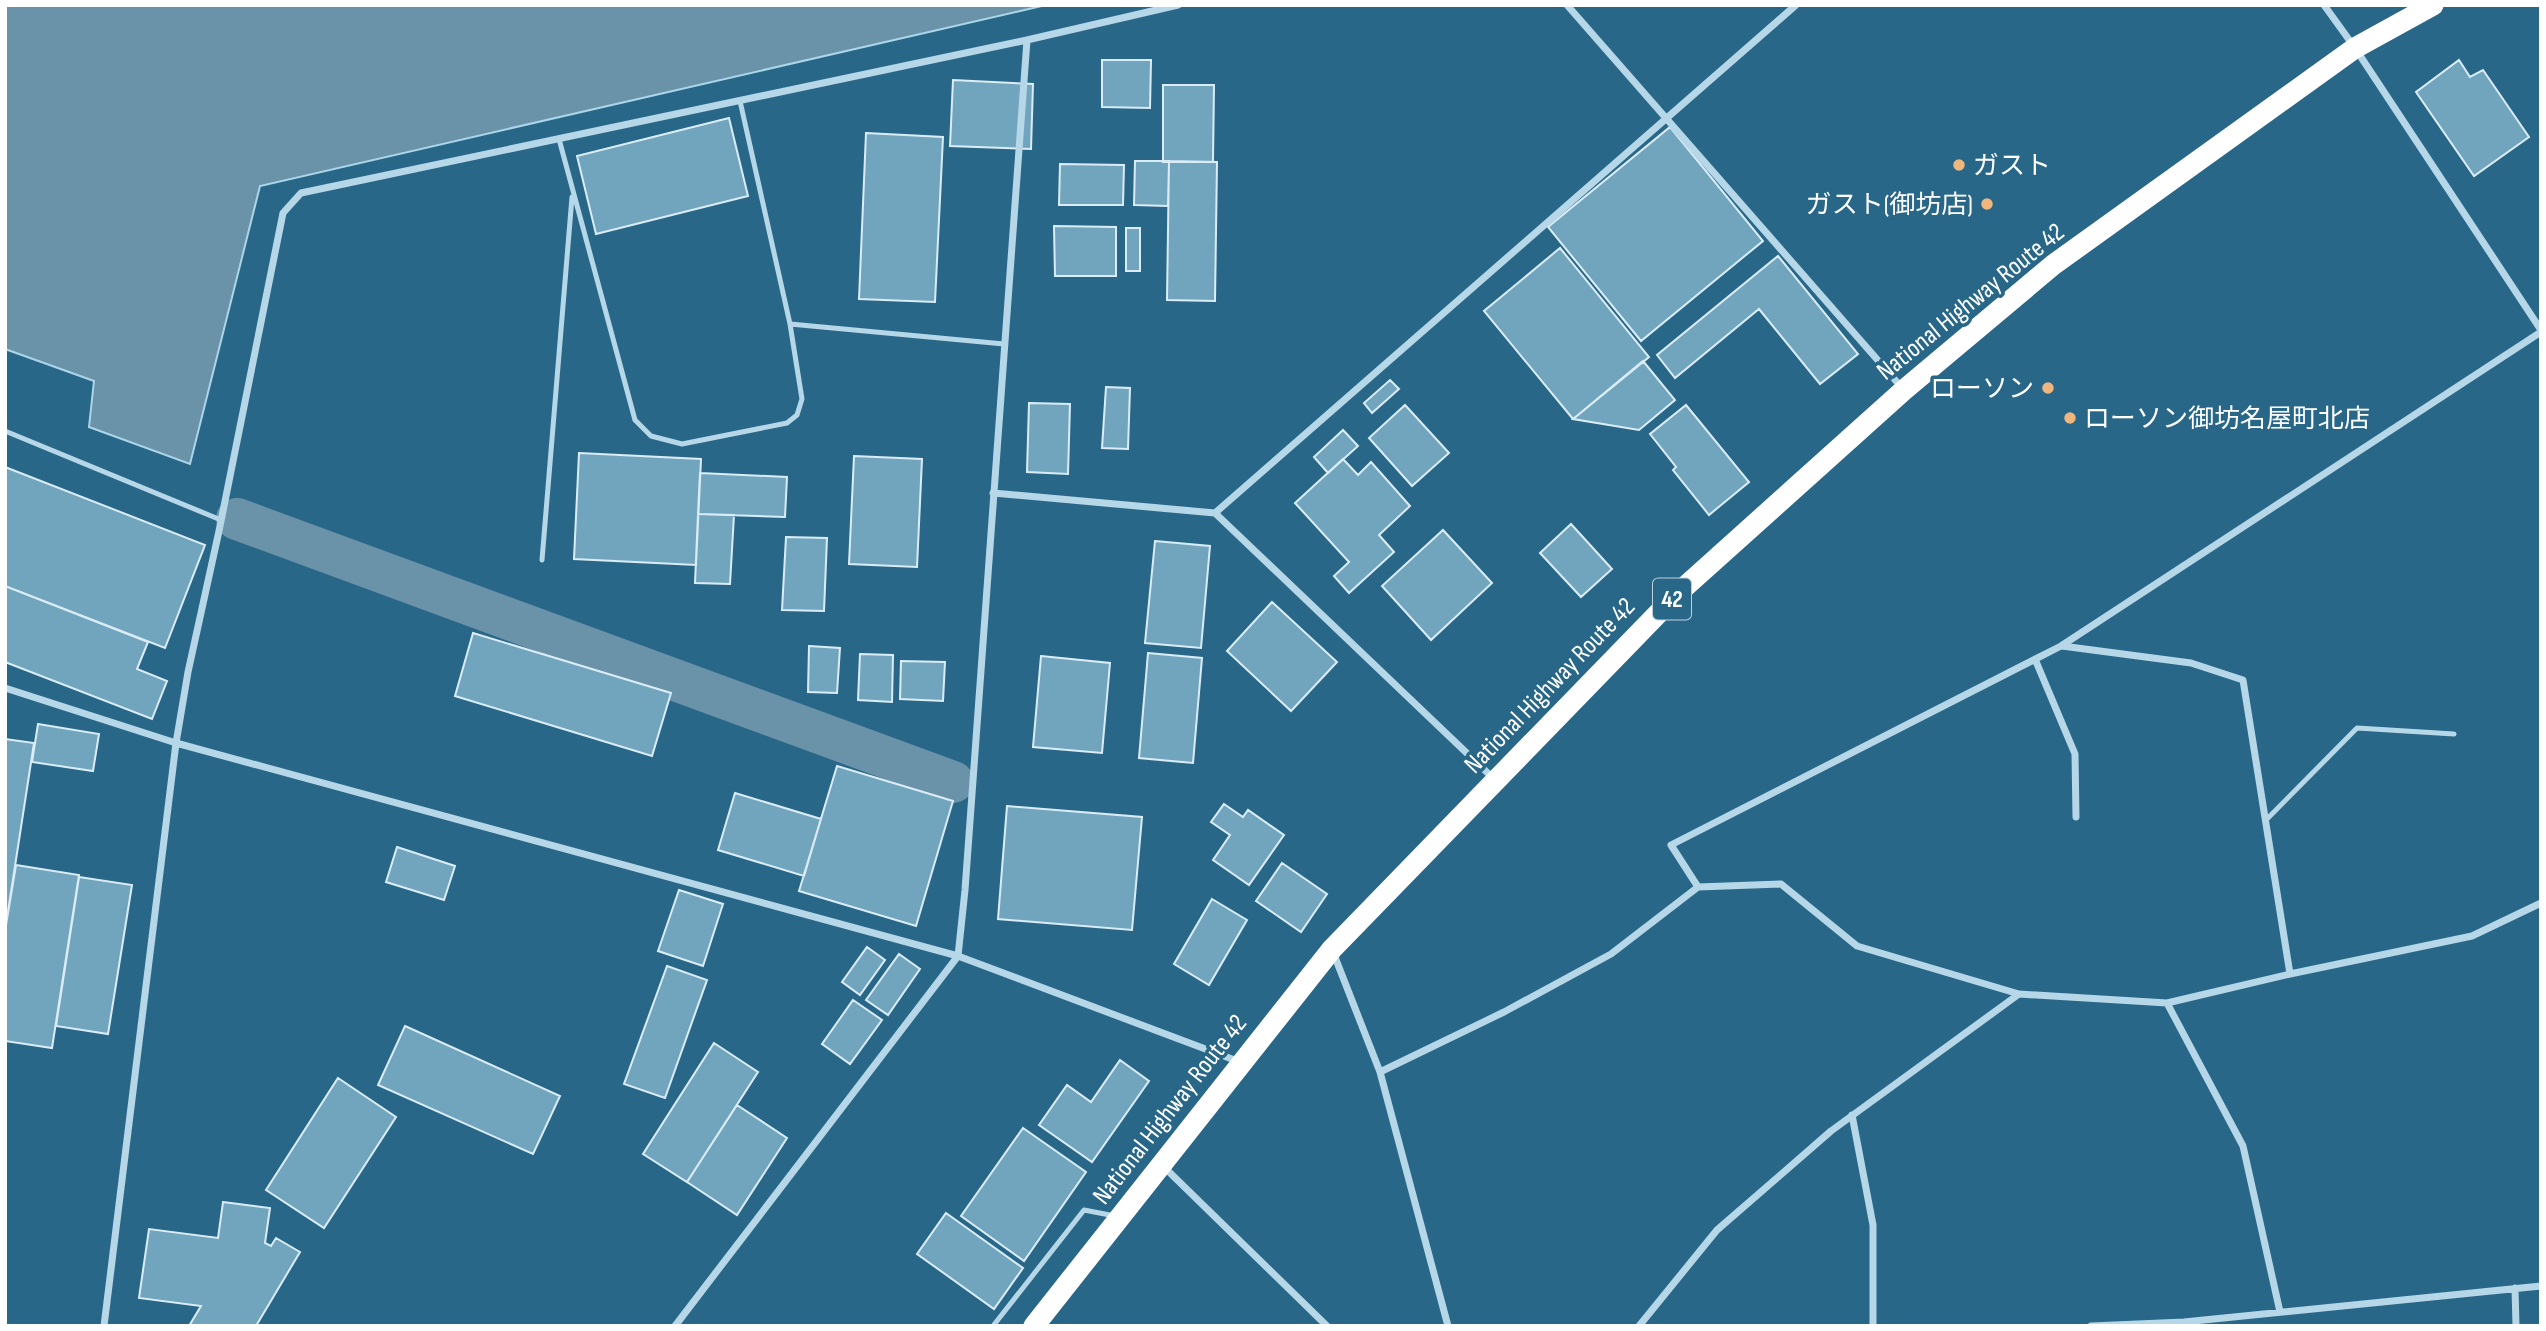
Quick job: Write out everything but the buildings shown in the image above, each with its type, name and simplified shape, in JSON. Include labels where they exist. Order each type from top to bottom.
[{"type":"highway","name":"National Highway Route 42","points":[[1034,1326],[1332,949],[1678,593],[1904,390],[2053,265],[2355,48],[2433,5]]},
{"type":"street","points":[[104,1326],[176,743],[188,672],[284,213],[301,193],[1027,40],[1178,5]]},
{"type":"street","points":[[1567,5],[1904,390]]},
{"type":"street","points":[[1215,513],[1796,5]]},
{"type":"street","points":[[1698,887],[1671,845],[2061,646],[2541,331],[2324,5]]},
{"type":"street","points":[[675,1326],[958,956],[1027,40]]},
{"type":"street","points":[[993,494],[1215,513],[1495,781]]},
{"type":"street","points":[[2061,646],[2191,663],[2243,680],[2290,974]]},
{"type":"street","points":[[2035,659],[2075,754],[2076,817]]},
{"type":"street","points":[[5,688],[176,743],[958,956],[1241,1063]]},
{"type":"street","points":[[1380,1072],[1504,1012],[1611,954],[1698,887],[1781,884],[1857,946],[2019,994],[2167,1003],[2472,936],[2541,903]]},
{"type":"street","points":[[1332,949],[1380,1072],[1448,1326]]},
{"type":"street","points":[[1639,1326],[1717,1230],[1852,1115],[2019,994]]},
{"type":"street","points":[[2167,1003],[2243,1146],[2280,1312]]},
{"type":"street","points":[[1852,1115],[1873,1225],[1873,1326]]},
{"type":"street","points":[[1161,1164],[1327,1326]]},
{"type":"street","points":[[2091,1326],[2184,1324],[2541,1286]]},
{"type":"street","points":[[2515,1288],[2516,1326]]},
{"type":"lane","points":[[559,139],[635,420],[650,436],[682,444],[787,423],[797,415],[802,399],[790,324],[740,100]]},
{"type":"lane","points":[[541,560],[573,191]]},
{"type":"lane","points":[[790,324],[1004,344]]},
{"type":"lane","points":[[5,431],[221,520]]},
{"type":"lane","points":[[2266,820],[2357,728],[2454,734]]},
{"type":"lane","points":[[993,1326],[1084,1210],[1119,1217]]},
{"type":"water","points":[[5,5],[1046,5],[260,186],[190,464],[89,427],[94,381],[5,349]]},
{"type":"waterway","points":[[237,519],[953,782]]},
{"type":"place","name":"ガスト","points":[[1959,165]]},
{"type":"place","name":"ガスト(御坊店)","points":[[1987,204]]},
{"type":"place","name":"ローソン","points":[[2048,388]]},
{"type":"place","name":"ローソン御坊名屋町北店","points":[[2070,418]]}]
